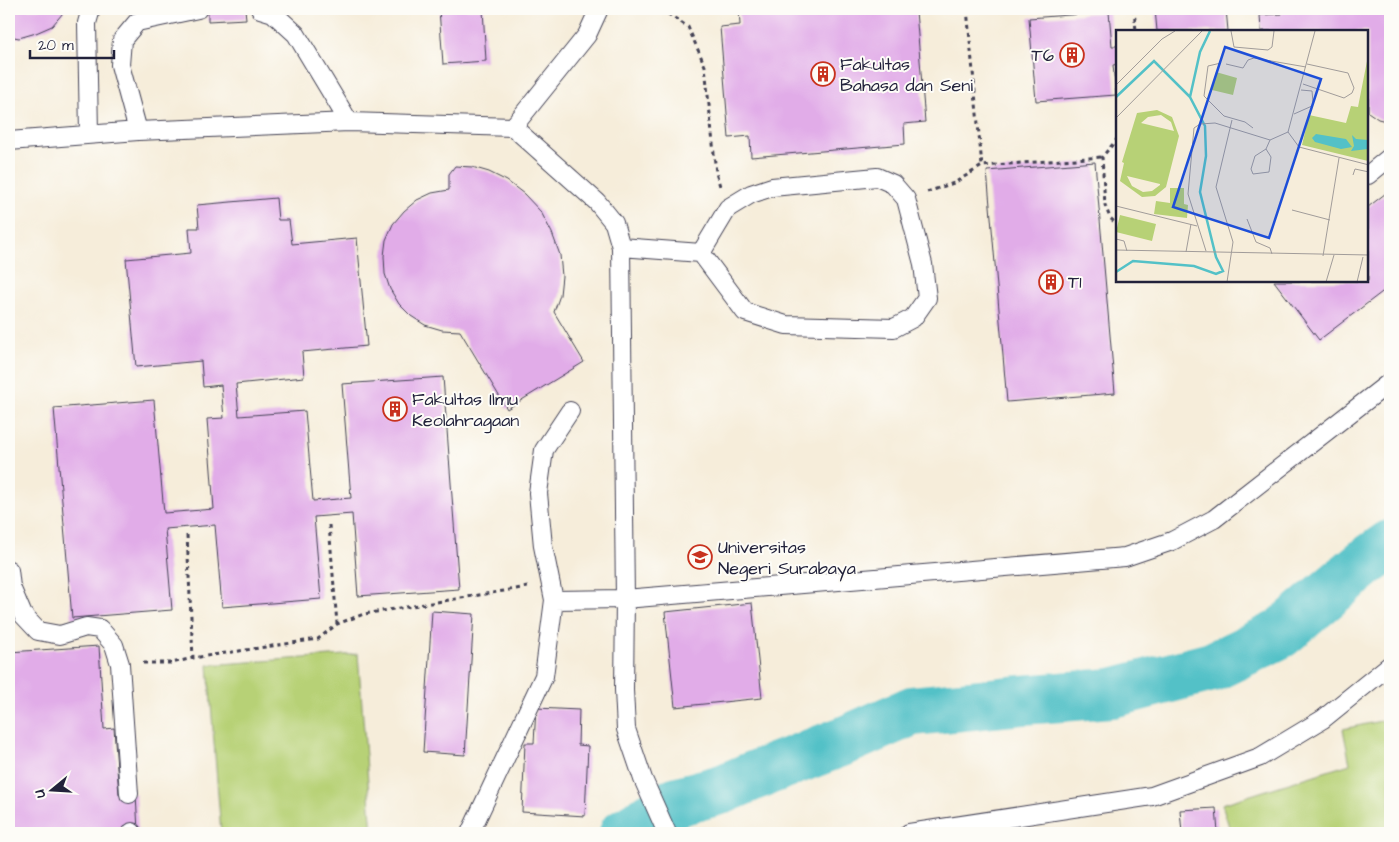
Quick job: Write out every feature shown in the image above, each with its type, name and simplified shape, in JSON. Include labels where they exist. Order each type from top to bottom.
[{"type":"lane","points":[[89,134],[87,23],[91,9]]},
{"type":"lane","points":[[138,130],[120,65],[122,40],[137,22],[198,9]]},
{"type":"lane","points":[[260,9],[273,13],[296,34],[349,122]]},
{"type":"lane","points":[[513,127],[587,34],[599,9]]},
{"type":"lane","points":[[9,141],[138,130],[349,122],[513,127],[597,202],[614,223],[621,248],[625,599],[624,690],[626,729],[643,779],[667,833]]},
{"type":"lane","points":[[1369,174],[1390,157]]},
{"type":"lane","points":[[621,248],[701,253],[745,312],[786,325],[894,328],[914,318],[927,298],[923,264],[906,199],[893,184],[877,177],[772,187],[751,194],[728,208],[701,253]]},
{"type":"lane","points":[[553,592],[625,599],[1125,556],[1172,541],[1214,518],[1390,382]]},
{"type":"lane","points":[[470,833],[544,676],[553,592],[543,546],[538,493],[544,450],[570,411]]},
{"type":"lane","points":[[9,570],[11,587],[23,616],[38,630],[60,635],[86,627],[100,629],[114,645],[120,664],[129,794]]},
{"type":"lane","points":[[909,833],[1152,796],[1260,757],[1323,719],[1390,665]]},
{"type":"path","points":[[661,9],[688,27],[705,66],[716,172],[728,208]]},
{"type":"path","points":[[967,9],[982,166]]},
{"type":"path","points":[[1134,9],[1136,30]]},
{"type":"path","points":[[906,199],[954,183],[982,166],[1102,156],[1116,140]]},
{"type":"path","points":[[1102,156],[1105,205],[1110,218],[1116,224]]},
{"type":"path","points":[[329,526],[337,624]]},
{"type":"path","points":[[187,535],[193,658]]},
{"type":"path","points":[[120,664],[172,663],[193,658],[318,639],[337,624],[364,614],[553,592]]},
{"type":"green space","points":[[358,654],[372,833],[221,833],[208,665]]},
{"type":"green space","points":[[1390,719],[1390,833],[1231,833],[1222,804],[1350,764],[1343,729]]},
{"type":"building","points":[[9,9],[65,9],[52,26],[19,38],[9,36]]},
{"type":"building","points":[[208,9],[245,9],[246,19],[208,21]]},
{"type":"building","points":[[439,9],[483,9],[486,61],[443,64]]},
{"type":"building","name":"Fakultas Bahasa dan Seni","points":[[739,9],[894,9],[895,13],[916,11],[925,122],[904,124],[905,144],[751,157],[750,136],[729,138],[720,27],[740,25]]},
{"type":"building","points":[[1155,9],[1226,9],[1228,30],[1157,30]]},
{"type":"building","points":[[1281,9],[1390,9],[1390,122],[1378,119],[1369,113],[1369,30],[1261,30],[1260,15],[1282,14]]},
{"type":"building","name":"T6","points":[[1109,12],[1112,46],[1116,46],[1116,64],[1113,65],[1116,95],[1036,101],[1029,18]]},
{"type":"building","name":"T1","points":[[1095,162],[1115,393],[1007,402],[987,171]]},
{"type":"building","points":[[455,166],[472,167],[489,172],[507,181],[524,194],[541,212],[552,233],[560,255],[562,276],[560,295],[554,312],[584,362],[507,409],[460,331],[442,330],[425,325],[411,316],[399,304],[390,289],[385,274],[384,256],[386,240],[393,224],[417,200],[432,193],[449,190],[449,174]]},
{"type":"building","points":[[1390,190],[1390,286],[1319,340],[1275,282],[1369,282],[1369,206]]},
{"type":"building","name":"Fakultas Ilmu Keolahragaan","points":[[276,198],[278,220],[289,220],[292,244],[357,238],[367,346],[302,352],[304,377],[236,384],[239,416],[305,411],[313,501],[351,498],[342,384],[443,377],[459,589],[358,596],[352,514],[314,517],[321,599],[222,607],[215,525],[165,529],[172,610],[72,618],[54,408],[154,400],[164,513],[214,509],[207,419],[224,418],[221,385],[203,387],[201,361],[136,367],[126,259],[191,253],[189,228],[199,228],[197,205]]},
{"type":"building","points":[[752,603],[762,698],[675,707],[665,612]]},
{"type":"building","points":[[432,611],[474,614],[465,755],[423,752]]},
{"type":"building","points":[[99,646],[104,729],[114,728],[119,795],[136,794],[138,831],[121,833],[9,833],[9,652]]},
{"type":"building","points":[[536,708],[579,710],[578,745],[588,746],[585,816],[522,812],[525,743],[534,743]]},
{"type":"building","points":[[1216,808],[1218,833],[1182,833],[1180,810]]},
{"type":"waterway","points":[[624,833],[675,802],[723,789],[844,741],[912,711],[1112,693],[1212,667],[1280,634],[1366,562],[1390,545]]},
{"type":"place","name":"T6","points":[[1072,55]]},
{"type":"place","name":"Fakultas Bahasa dan Seni","points":[[823,74]]},
{"type":"place","name":"T1","points":[[1051,282]]},
{"type":"place","name":"Fakultas Ilmu Keolahragaan","points":[[395,409]]},
{"type":"place","name":"Universitas Negeri Surabaya","points":[[700,557]]}]
